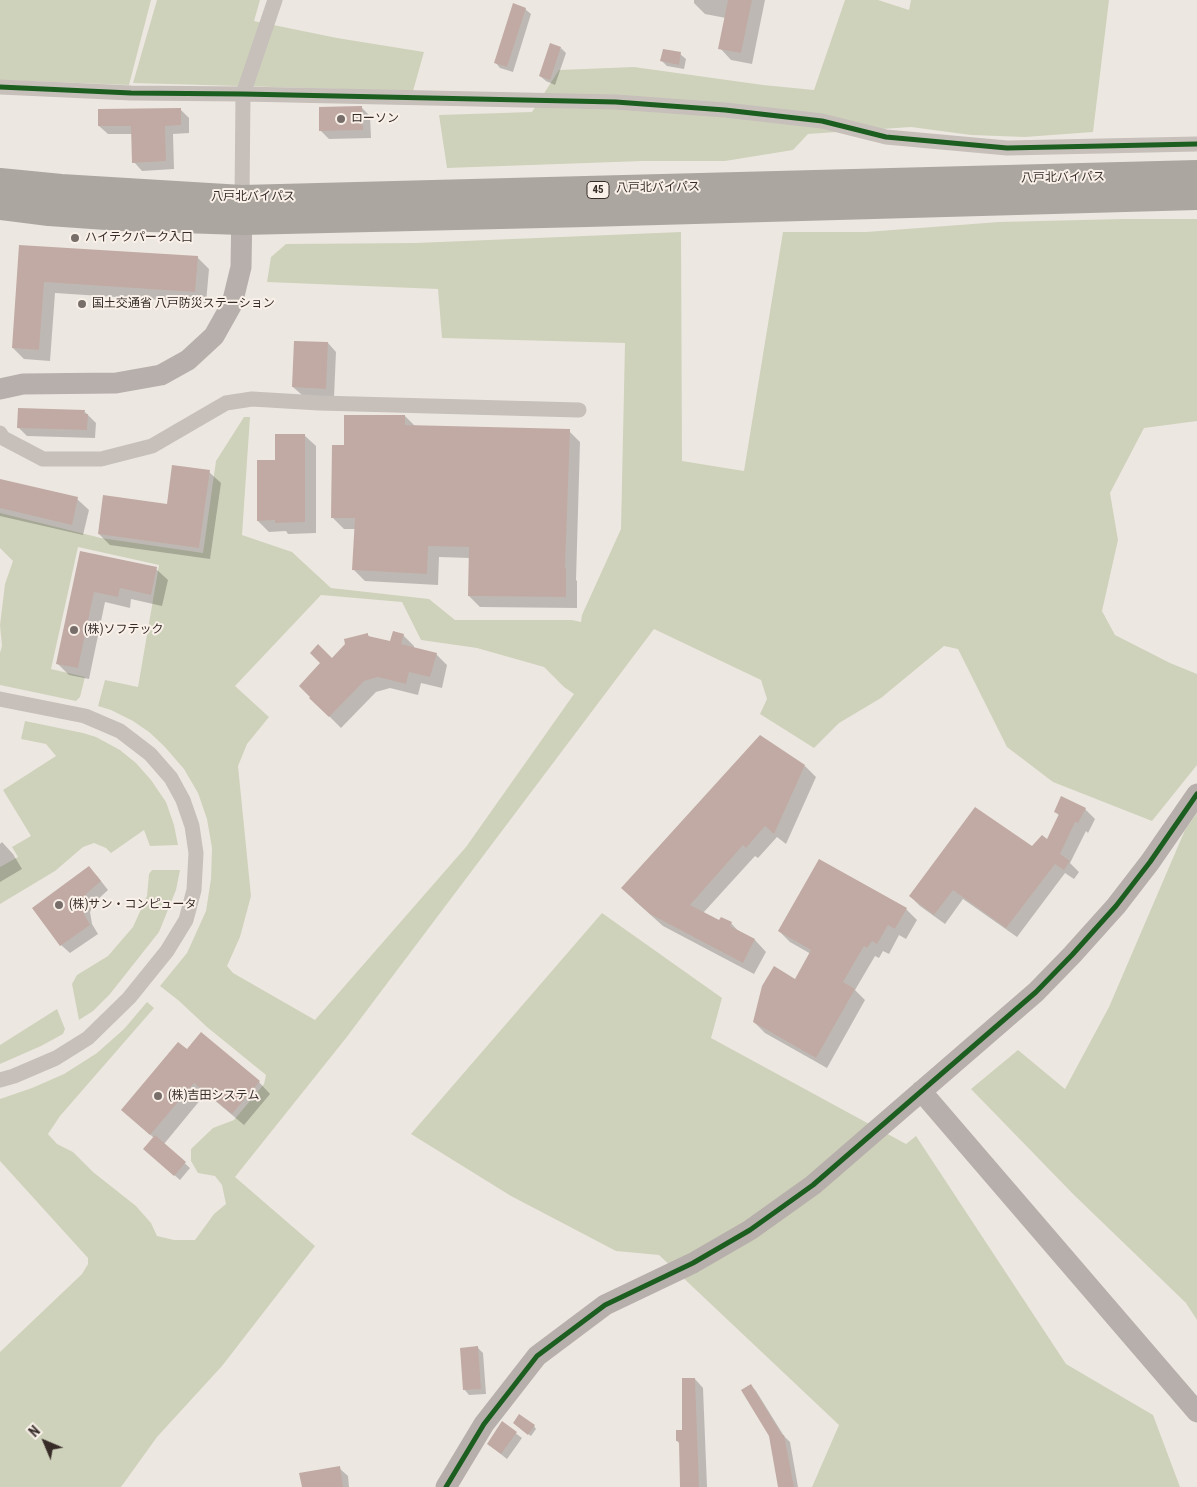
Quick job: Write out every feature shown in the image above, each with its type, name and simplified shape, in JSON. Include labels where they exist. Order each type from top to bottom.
[{"type":"highway","name":"八戸北バイパス","points":[[0,206],[49,212],[121,217],[242,210],[1197,174]]},
{"type":"highway","name":"八戸北バイパス","points":[[0,182],[242,210],[587,213],[1197,196]]},
{"type":"street","points":[[0,388],[23,384],[116,383],[161,375],[188,360],[214,336],[232,304],[241,267],[244,94],[275,0]]},
{"type":"street","points":[[0,87],[130,93],[626,103],[725,110],[822,121],[886,137],[1008,148],[1197,144]]},
{"type":"street","points":[[0,433],[3,438],[43,459],[101,459],[152,446],[226,403],[252,399],[319,404],[579,410]]},
{"type":"street","points":[[0,699],[85,716],[120,731],[150,754],[172,778],[183,800],[192,826],[196,853],[194,890],[186,920],[167,951],[129,998],[88,1038],[56,1058],[0,1080]]},
{"type":"street","points":[[446,1487],[484,1424],[537,1356],[605,1304],[693,1263],[750,1230],[813,1185],[1036,992],[1116,906],[1150,862],[1197,794]]},
{"type":"street","points":[[921,1091],[1197,1412]]},
{"type":"green space","points":[[0,0],[151,0],[129,85],[0,80]]},
{"type":"green space","points":[[157,0],[260,0],[254,21],[337,38],[424,52],[413,91],[133,83]]},
{"type":"green space","points":[[845,0],[878,0],[909,10],[911,0],[1109,0],[1093,132],[1025,137],[971,135],[911,127],[808,134],[793,150],[725,161],[643,161],[447,168],[439,115],[532,112],[559,70],[634,67],[763,85],[814,90]]},
{"type":"green space","points":[[1197,219],[1197,421],[1144,428],[1110,493],[1118,540],[1102,611],[1115,635],[1170,663],[1197,674],[1197,765],[1152,821],[1053,782],[1007,747],[958,649],[944,646],[881,698],[839,723],[814,748],[760,714],[767,699],[761,680],[654,629],[346,1038],[235,1177],[315,1246],[222,1366],[157,1437],[121,1487],[0,1487],[0,1352],[82,1274],[88,1264],[88,1258],[0,1161],[0,1099],[64,1074],[97,1053],[124,1029],[147,1002],[154,1008],[60,1116],[48,1134],[57,1144],[73,1152],[93,1172],[136,1206],[151,1223],[157,1236],[174,1240],[195,1240],[214,1214],[226,1204],[222,1185],[215,1176],[198,1173],[191,1161],[191,1149],[213,1128],[234,1120],[264,1084],[266,1075],[160,986],[187,953],[206,911],[211,879],[212,848],[207,819],[198,793],[184,769],[164,746],[133,721],[98,706],[105,680],[138,687],[159,565],[78,547],[51,669],[85,677],[80,697],[76,701],[0,685],[0,653],[2,646],[0,625],[5,584],[13,561],[0,548],[0,513],[101,538],[203,553],[216,461],[244,417],[250,417],[242,535],[292,552],[331,588],[429,599],[455,620],[572,620],[581,622],[582,615],[621,529],[625,343],[442,338],[438,289],[267,282],[271,257],[286,244],[416,243],[681,232],[682,461],[744,471],[783,232],[866,232],[999,222]],"holes":[[[321,595],[402,602],[421,640],[477,648],[544,667],[574,694],[466,847],[315,1020],[233,973],[227,966],[240,937],[251,896],[238,766],[247,744],[269,717],[235,686]]]},
{"type":"green space","points":[[25,721],[83,733],[96,737],[120,750],[136,763],[151,780],[166,802],[174,825],[178,845],[150,846],[144,830],[111,853],[106,848],[94,843],[83,847],[55,871],[0,904],[0,867],[18,857],[12,847],[31,836],[3,790],[56,756],[46,744],[21,739]]},
{"type":"green space","points":[[1197,813],[1197,1320],[1186,1303],[1073,1194],[971,1089],[1018,1050],[1065,1089],[1109,1007],[1185,830]]},
{"type":"green space","points":[[152,870],[180,870],[176,890],[159,932],[110,994],[93,1011],[79,1020],[72,984],[77,975],[108,956],[133,927],[147,896],[149,874]]},
{"type":"green space","points":[[602,913],[722,998],[711,1038],[906,1144],[916,1136],[1066,1364],[1153,1415],[1180,1487],[812,1487],[839,1425],[659,1255],[616,1251],[511,1196],[411,1134]]},
{"type":"green space","points":[[57,1009],[65,1029],[63,1034],[0,1064],[0,1045]]},
{"type":"building","points":[[728,0],[752,0],[741,53],[718,49]]},
{"type":"building","points":[[513,3],[526,8],[507,67],[494,63]]},
{"type":"building","points":[[550,43],[561,47],[550,80],[539,76]]},
{"type":"building","points":[[663,49],[681,52],[679,65],[660,61]]},
{"type":"building","name":"ローソン","points":[[362,106],[363,130],[319,131],[319,107]]},
{"type":"building","points":[[181,108],[181,125],[165,126],[166,161],[132,163],[131,126],[98,126],[98,109]]},
{"type":"building","name":"国土交通省 八戸防災ステーション","points":[[19,245],[198,256],[195,292],[44,282],[39,350],[12,348]]},
{"type":"building","points":[[294,341],[328,342],[326,389],[292,387]]},
{"type":"building","points":[[18,408],[85,410],[84,414],[88,414],[87,430],[17,428]]},
{"type":"building","points":[[344,415],[405,415],[405,425],[570,429],[565,568],[566,597],[468,596],[469,547],[428,546],[427,574],[352,570],[355,518],[331,518],[332,445],[344,445]]},
{"type":"building","points":[[275,434],[305,434],[305,522],[275,523],[275,520],[257,521],[257,460],[275,460]]},
{"type":"building","points":[[172,465],[210,470],[199,548],[98,534],[103,495],[167,504]]},
{"type":"building","points":[[0,479],[78,497],[72,525],[0,508]]},
{"type":"building","name":"(株)ソフテック","points":[[80,551],[157,567],[151,595],[120,588],[118,597],[94,592],[78,668],[56,664]]},
{"type":"building","points":[[393,631],[404,634],[401,644],[437,653],[430,677],[409,672],[406,684],[378,677],[364,681],[329,717],[299,686],[320,663],[310,653],[318,644],[332,658],[345,644],[344,639],[368,633],[368,636],[390,641]]},
{"type":"building","points":[[760,735],[805,765],[774,834],[765,826],[746,848],[743,845],[690,905],[719,920],[721,917],[732,922],[730,926],[755,939],[743,963],[650,914],[621,888]]},
{"type":"building","points":[[1061,796],[1086,808],[1078,823],[1075,822],[1060,854],[1070,861],[1064,870],[1055,864],[1006,928],[953,890],[934,915],[909,896],[975,807],[1032,846],[1042,835],[1047,839],[1059,814],[1054,812]]},
{"type":"building","points":[[819,859],[907,908],[895,929],[888,925],[877,944],[872,941],[867,948],[864,946],[843,982],[855,989],[816,1058],[753,1022],[762,986],[774,966],[795,979],[811,950],[778,931]]},
{"type":"building","name":"(株)サン・コンピュータ","points":[[89,866],[101,881],[87,893],[82,903],[84,914],[90,925],[60,946],[32,908]]},
{"type":"building","name":"(株)吉田システム","points":[[201,1032],[260,1081],[232,1114],[194,1083],[150,1135],[121,1110],[178,1042],[187,1049]]},
{"type":"building","points":[[155,1135],[186,1162],[174,1176],[143,1149]]},
{"type":"building","points":[[478,1346],[481,1389],[463,1390],[460,1348]]},
{"type":"building","points":[[682,1378],[695,1378],[699,1487],[680,1487],[679,1441],[676,1441],[676,1430],[682,1430]]},
{"type":"building","points":[[751,1384],[782,1435],[784,1435],[794,1487],[778,1487],[769,1436],[741,1390]]},
{"type":"building","points":[[519,1414],[535,1425],[528,1435],[513,1423]]},
{"type":"building","points":[[502,1421],[517,1432],[501,1454],[487,1444]]},
{"type":"building","points":[[340,1466],[343,1487],[302,1487],[299,1473]]},
{"type":"cycle path","points":[[0,87],[131,93],[616,102],[725,110],[822,121],[886,137],[1007,148],[1197,144]]},
{"type":"cycle path","points":[[446,1487],[484,1424],[537,1356],[605,1305],[693,1263],[750,1230],[813,1185],[1036,992],[1116,906],[1150,862],[1197,794]]},
{"type":"place","name":"ローソン","points":[[341,119]]},
{"type":"place","name":"ハイテクパーク入口","points":[[75,238]]},
{"type":"place","name":"国土交通省 八戸防災ステーション","points":[[82,304]]},
{"type":"place","name":"(株)ソフテック","points":[[74,630]]},
{"type":"place","name":"(株)サン・コンピュータ","points":[[59,905]]},
{"type":"place","name":"(株)吉田システム","points":[[158,1096]]}]
